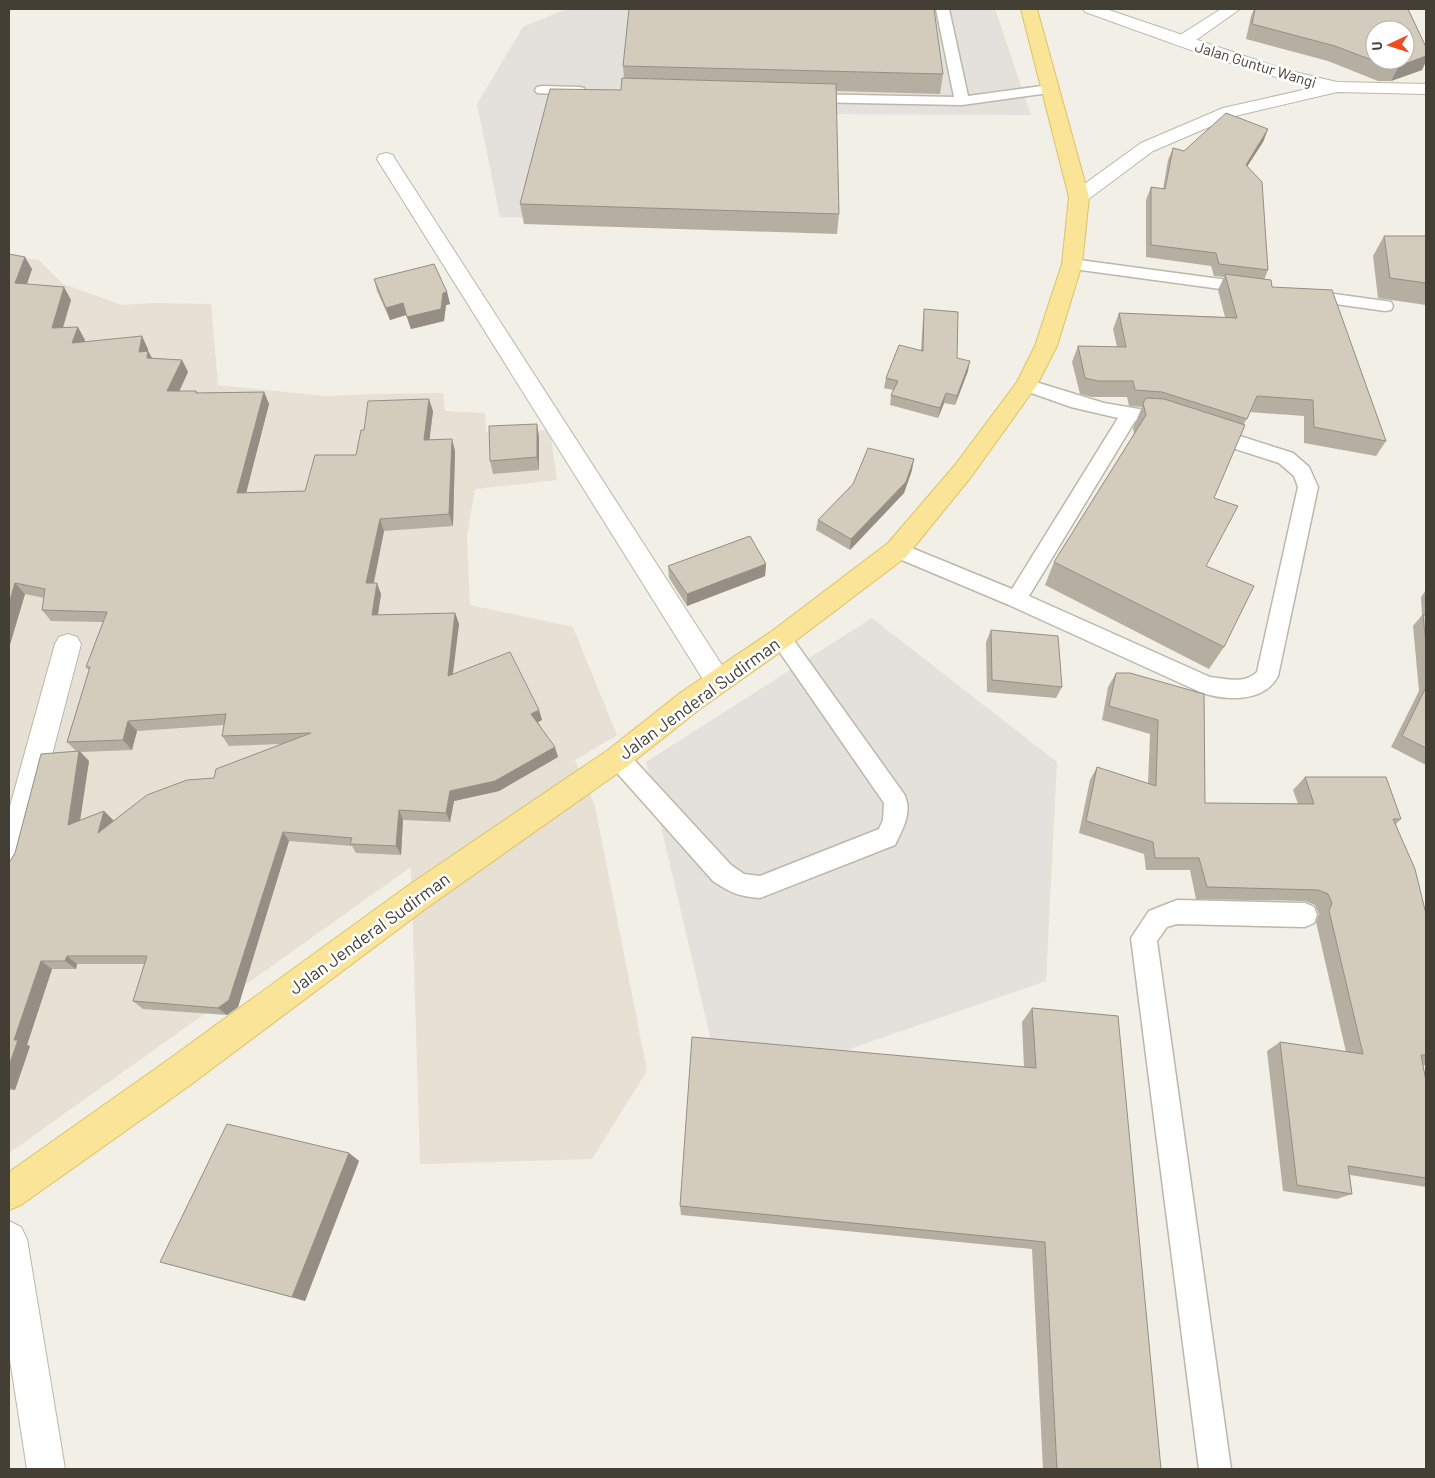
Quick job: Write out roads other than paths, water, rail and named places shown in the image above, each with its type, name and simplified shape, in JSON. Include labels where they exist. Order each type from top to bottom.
[{"type":"main road","name":"Jalan Jenderal Sudirman","points":[[9,1192],[178,1074],[417,897],[618,758],[718,681],[781,638],[897,550],[962,471],[1026,385],[1046,346],[1072,264],[1079,197],[1029,9]]},
{"type":"street","name":"Jalan Guntur Wangi","points":[[1091,9],[1281,74],[1337,87],[1426,89]]},
{"type":"street","points":[[1183,41],[1232,9]]},
{"type":"street","points":[[1079,197],[1147,147],[1229,112],[1337,87]]},
{"type":"street","points":[[386,158],[718,681]]},
{"type":"street","points":[[9,862],[68,644]]},
{"type":"street","points":[[9,1238],[46,1469]]},
{"type":"lane","points":[[942,9],[962,101]]},
{"type":"lane","points":[[792,98],[962,101],[1049,89]]},
{"type":"lane","points":[[542,90],[592,92]]},
{"type":"lane","points":[[1072,264],[1268,290]]},
{"type":"lane","points":[[1287,293],[1385,306]]},
{"type":"lane","points":[[897,550],[1016,599],[1208,686],[1231,688],[1253,687],[1262,684],[1267,676],[1308,487],[1302,472],[1286,458],[1188,426],[1155,416],[1130,414],[1060,397],[1026,385]]},
{"type":"lane","points":[[1016,599],[1130,414]]},
{"type":"lane","points":[[618,758],[722,873],[739,885],[760,887],[887,837],[896,820],[896,801],[781,638]]},
{"type":"lane","points":[[1215,1469],[1144,938],[1158,919],[1177,912],[1305,915]]}]
